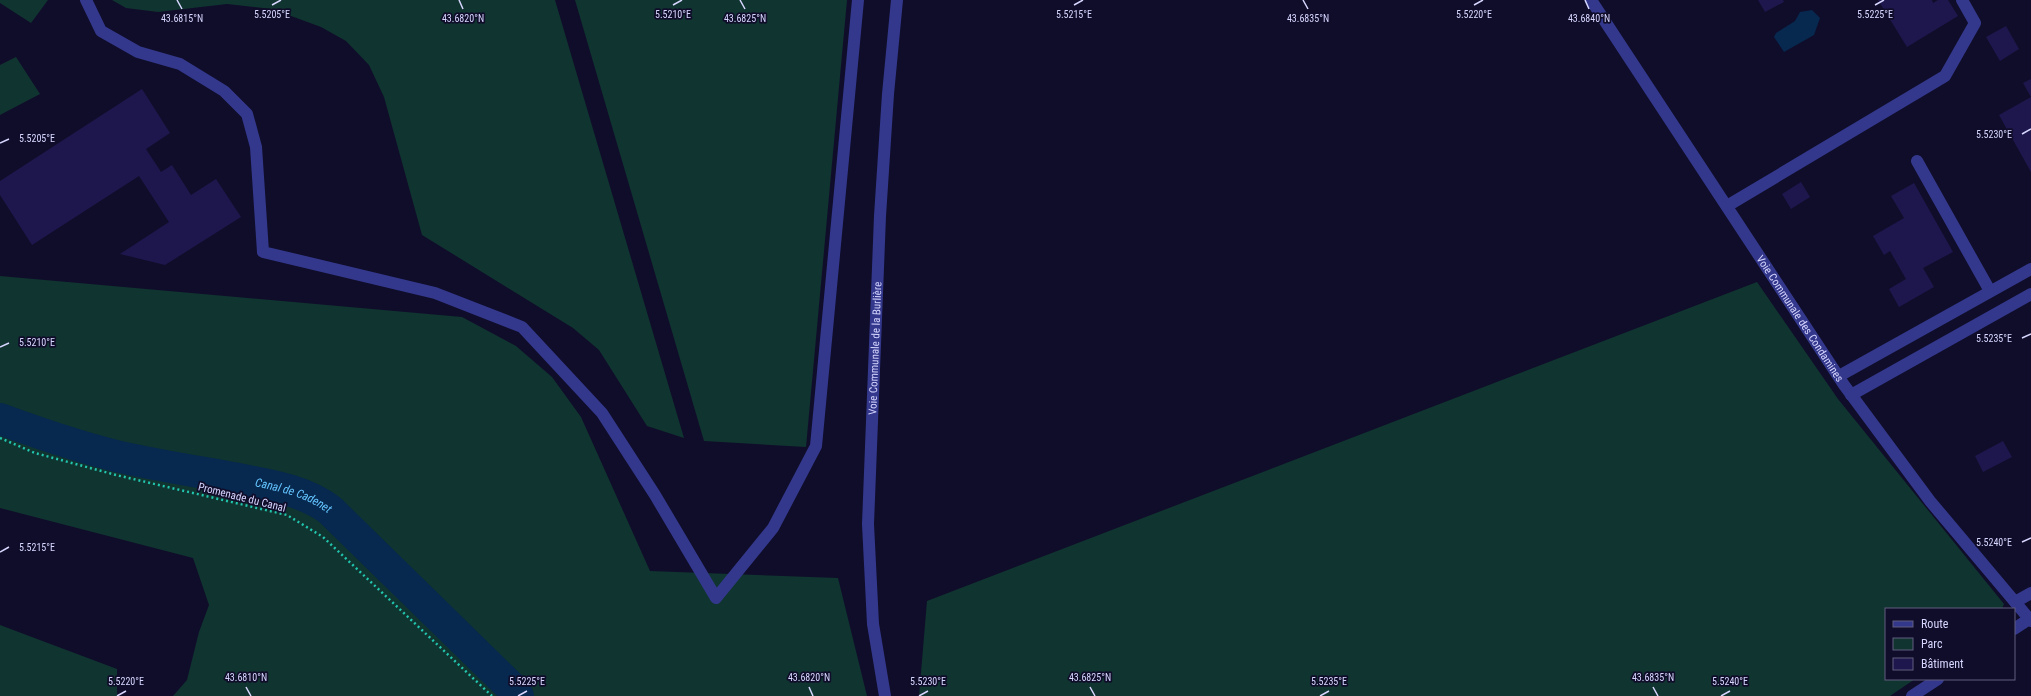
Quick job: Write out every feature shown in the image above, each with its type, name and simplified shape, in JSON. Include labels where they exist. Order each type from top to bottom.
[{"type":"street","points":[[86,0],[101,31],[138,52],[180,64],[224,91],[247,114],[256,147],[263,252],[435,293],[522,327],[602,413],[655,495],[716,598],[773,528],[816,446],[858,0]]},
{"type":"street","name":"Voie Communale de la Burlière","points":[[885,696],[873,624],[868,524],[880,216],[888,94],[898,0]]},
{"type":"street","name":"Voie Communale des Condamines","points":[[1591,0],[1839,376],[1930,501],[2030,620]]},
{"type":"street","points":[[1727,206],[1945,76],[1975,23],[1962,0]]},
{"type":"street","points":[[1917,161],[1990,291]]},
{"type":"street","points":[[1839,376],[2031,269]]},
{"type":"street","points":[[1852,394],[2031,294]]},
{"type":"street","points":[[2015,602],[2031,593]]},
{"type":"street","points":[[2015,628],[2030,620]]},
{"type":"street","points":[[1912,696],[1936,680]]},
{"type":"path","name":"Promenade du Canal","points":[[0,438],[36,453],[116,475],[287,515],[323,537],[492,696]]},
{"type":"green space","points":[[0,0],[48,0],[31,23],[0,3]]},
{"type":"green space","points":[[112,0],[555,0],[684,438],[647,426],[599,350],[573,328],[422,235],[384,97],[369,65],[346,41],[321,27],[272,9],[227,4],[158,12],[126,8]]},
{"type":"green space","points":[[575,0],[847,0],[806,447],[704,441]]},
{"type":"green space","points":[[16,57],[40,94],[0,115],[0,65]]},
{"type":"green space","points":[[0,276],[462,317],[516,346],[552,377],[581,417],[650,571],[838,578],[867,696],[173,696],[187,680],[199,632],[209,605],[193,558],[0,508]]},
{"type":"green space","points":[[1757,282],[1838,399],[2004,604],[2002,608],[1885,608],[1885,680],[1914,680],[1890,696],[919,696],[927,601]]},
{"type":"green space","points":[[0,625],[117,669],[117,696],[0,696]]},
{"type":"water","points":[[1812,10],[1820,18],[1814,35],[1784,52],[1774,37],[1776,33],[1795,21],[1800,12]]},
{"type":"building","points":[[1758,0],[1783,0],[1784,2],[1765,12]]},
{"type":"building","points":[[1878,0],[1932,0],[1933,3],[1938,0],[1948,0],[1958,16],[1907,47]]},
{"type":"building","points":[[2006,26],[2019,49],[2000,61],[1986,37]]},
{"type":"building","points":[[2031,79],[2031,97],[2023,83]]},
{"type":"building","points":[[142,89],[170,133],[146,149],[161,172],[172,165],[191,195],[216,179],[241,217],[165,265],[120,254],[169,222],[139,176],[32,245],[0,195],[0,181]]},
{"type":"building","points":[[2031,97],[2031,172],[1999,115]]},
{"type":"building","points":[[1801,182],[1810,197],[1791,209],[1782,194]]},
{"type":"building","points":[[1914,183],[1953,252],[1923,268],[1934,287],[1899,307],[1889,289],[1906,279],[1890,251],[1884,255],[1873,236],[1904,218],[1891,196]]},
{"type":"building","points":[[2003,441],[2012,457],[1983,472],[1975,456]]},
{"type":"waterway","name":"Canal de Cadenet","points":[[0,419],[57,439],[116,456],[271,486],[296,492],[308,497],[330,510],[512,688],[518,696]]}]
